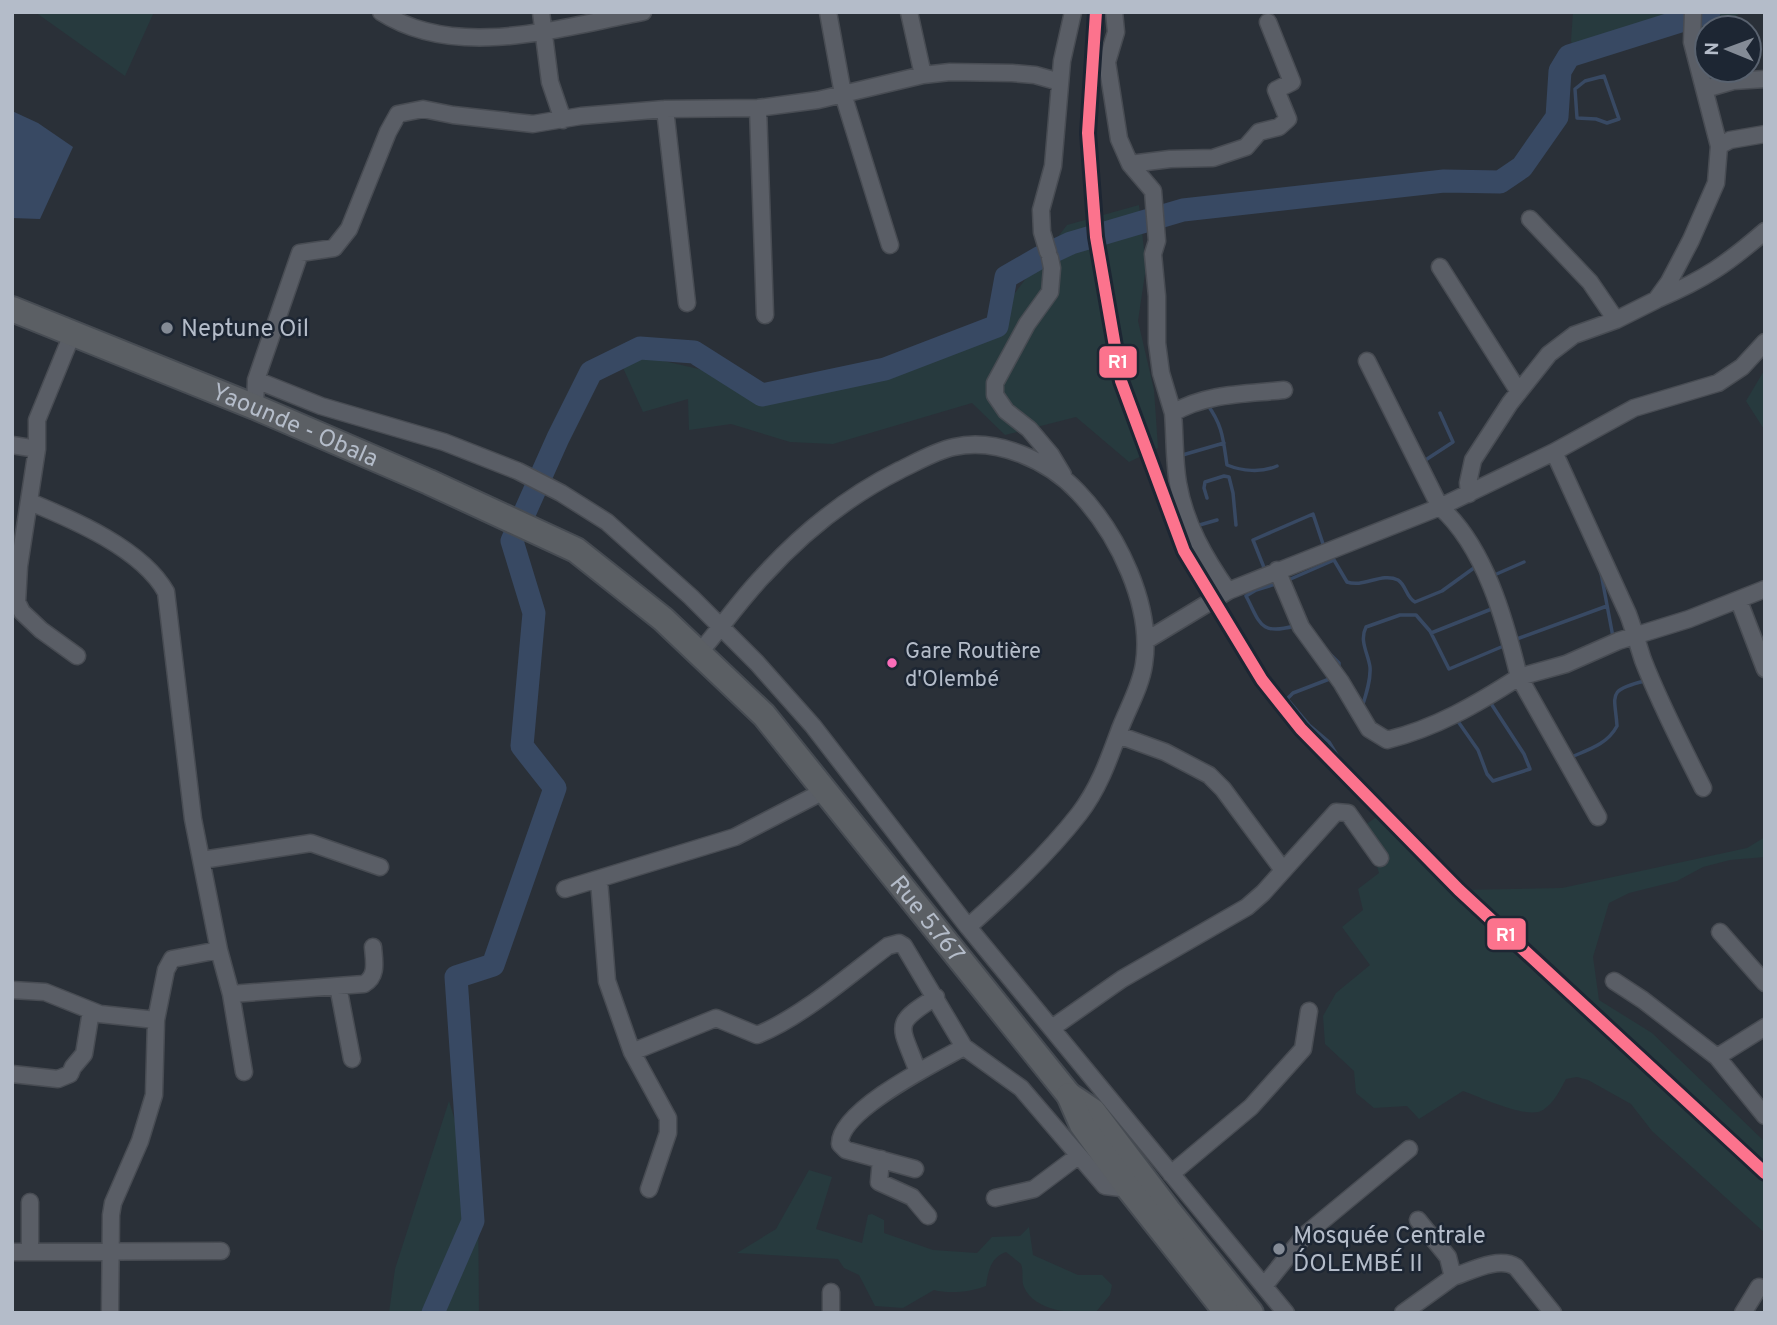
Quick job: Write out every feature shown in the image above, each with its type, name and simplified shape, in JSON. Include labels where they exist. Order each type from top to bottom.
[{"type":"highway","name":"Yaounde - Obala","points":[[12,309],[255,407],[429,482],[576,550]]},
{"type":"highway","name":"Rue 5.767","points":[[576,550],[663,619],[764,715],[1069,1095],[1093,1111],[1251,1313]]},
{"type":"highway","points":[[1069,1095],[1082,1125],[1227,1313]]},
{"type":"street","points":[[381,12],[417,28],[477,39],[643,12]]},
{"type":"street","points":[[541,12],[550,82],[563,120]]},
{"type":"street","points":[[828,12],[843,93],[890,245]]},
{"type":"street","points":[[909,12],[923,75]]},
{"type":"street","points":[[968,927],[1039,860],[1078,815],[1104,773],[1144,668],[1147,640],[1140,606],[1129,571],[1117,546],[1085,499],[1043,446],[1029,429],[1006,411],[995,395],[995,383],[1001,371],[1027,324],[1050,292],[1052,268],[1042,232],[1041,211],[1055,155],[1060,82],[1073,12]]},
{"type":"street","points":[[1114,12],[1116,32],[1107,62],[1119,139],[1130,164],[1153,191],[1157,232],[1153,254],[1157,296],[1157,343],[1161,373],[1173,413],[1182,502],[1202,552],[1228,591]]},
{"type":"street","points":[[1656,300],[1670,282],[1716,183],[1719,146],[1692,42],[1693,12]]},
{"type":"street","points":[[1130,164],[1170,159],[1213,158],[1246,147],[1258,132],[1279,127],[1288,119],[1276,90],[1292,82],[1268,22]]},
{"type":"street","points":[[255,407],[256,380],[300,253],[334,247],[349,229],[359,198],[398,114],[411,109],[423,109],[533,124],[665,109],[758,107],[818,100],[923,75],[975,71],[1035,75],[1060,82]]},
{"type":"street","points":[[1704,89],[1733,81],[1765,79]]},
{"type":"street","points":[[758,107],[765,314]]},
{"type":"street","points":[[665,109],[687,303]]},
{"type":"street","points":[[1719,146],[1730,140],[1765,134]]},
{"type":"street","points":[[1531,219],[1590,282],[1616,320]]},
{"type":"street","points":[[1469,494],[1468,483],[1473,460],[1519,392],[1559,345],[1586,330],[1616,320],[1697,283],[1718,270],[1765,231]]},
{"type":"street","points":[[1440,267],[1519,392]]},
{"type":"street","points":[[73,332],[37,420],[37,449],[19,566],[17,602],[22,612],[41,630],[77,656]]},
{"type":"street","points":[[1147,640],[1228,591],[1469,494],[1554,452],[1633,408],[1718,383],[1742,366],[1765,342]]},
{"type":"street","points":[[1367,361],[1440,507],[1456,521],[1471,545],[1499,607],[1519,677],[1598,817]]},
{"type":"street","points":[[256,380],[321,406],[444,442],[518,471],[561,493],[607,522],[682,588],[813,726],[968,927],[1286,1313]]},
{"type":"street","points":[[1173,413],[1187,405],[1211,398],[1284,390]]},
{"type":"street","points":[[12,445],[37,449]]},
{"type":"street","points":[[699,653],[761,577],[829,514],[877,482],[925,458],[954,447],[1004,449],[1030,458],[1065,477]]},
{"type":"street","points":[[1554,452],[1636,635],[1649,675],[1703,788]]},
{"type":"street","points":[[30,502],[71,519],[122,549],[155,577],[166,592],[188,789],[219,950],[231,994],[244,1072]]},
{"type":"street","points":[[1277,570],[1301,627],[1335,673],[1369,729],[1387,740],[1447,719],[1519,677],[1566,664],[1636,635],[1739,601],[1765,589]]},
{"type":"street","points":[[1739,601],[1765,669]]},
{"type":"street","points":[[1118,735],[1164,752],[1209,775],[1223,789],[1283,870]]},
{"type":"street","points":[[565,889],[735,837],[824,791]]},
{"type":"street","points":[[1052,1028],[1156,958],[1247,907],[1336,812],[1340,810],[1348,813],[1380,859]]},
{"type":"street","points":[[202,860],[311,843],[380,867]]},
{"type":"street","points":[[599,880],[607,981],[632,1052],[668,1118],[668,1133],[649,1189]]},
{"type":"street","points":[[1720,932],[1765,983]]},
{"type":"street","points":[[632,1052],[716,1018],[757,1035],[788,1020],[893,943],[904,946],[964,1047],[1021,1088],[1105,1186],[1129,1189]]},
{"type":"street","points":[[231,994],[369,981],[374,972],[373,947]]},
{"type":"street","points":[[110,1313],[111,1215],[113,1203],[140,1142],[154,1095],[156,1020],[168,964],[172,959],[219,950]]},
{"type":"street","points":[[1614,981],[1717,1057],[1765,1116]]},
{"type":"street","points":[[338,986],[352,1059]]},
{"type":"street","points":[[12,990],[46,992],[106,1016],[156,1020]]},
{"type":"street","points":[[918,1072],[902,1030],[903,1022],[910,1013],[936,997]]},
{"type":"street","points":[[12,1074],[58,1079],[70,1074],[72,1067],[84,1054],[91,1011]]},
{"type":"street","points":[[1171,1174],[1251,1107],[1303,1049],[1310,1011]]},
{"type":"street","points":[[1717,1057],[1765,1027]]},
{"type":"street","points":[[915,1169],[846,1150],[840,1144],[841,1133],[878,1096],[964,1047]]},
{"type":"street","points":[[1264,1286],[1305,1235],[1409,1149]]},
{"type":"street","points":[[995,1198],[1034,1189],[1079,1156]]},
{"type":"street","points":[[881,1159],[878,1182],[912,1197],[928,1216]]},
{"type":"street","points":[[30,1202],[30,1252]]},
{"type":"street","points":[[1418,1220],[1448,1257],[1453,1277]]},
{"type":"street","points":[[12,1252],[221,1251]]},
{"type":"street","points":[[1403,1313],[1453,1277],[1496,1263],[1510,1263],[1516,1267],[1553,1313]]},
{"type":"street","points":[[1743,1313],[1759,1287]]},
{"type":"street","points":[[831,1292],[831,1313]]},
{"type":"green space","points":[[35,12],[154,12],[125,76]]},
{"type":"green space","points":[[1573,12],[1741,12],[1693,14],[1693,29],[1672,27],[1638,43],[1577,61],[1571,41]]},
{"type":"green space","points":[[1139,205],[1146,267],[1138,321],[1154,390],[1158,448],[1129,462],[1076,417],[1005,435],[972,403],[833,444],[790,442],[731,424],[689,430],[688,399],[643,412],[615,350],[801,392],[995,319],[1067,225]]},
{"type":"green space","points":[[1765,369],[1765,431],[1746,401]]},
{"type":"green space","points":[[1378,816],[1474,912],[1570,997],[1765,1182],[1765,1233],[1652,1131],[1631,1104],[1588,1080],[1577,1077],[1566,1079],[1550,1104],[1536,1112],[1516,1110],[1463,1091],[1419,1119],[1407,1106],[1374,1108],[1356,1093],[1354,1071],[1325,1044],[1323,1016],[1336,993],[1370,965],[1342,927],[1363,910],[1358,889],[1379,873],[1365,825]]},
{"type":"green space","points":[[1765,837],[1765,857],[1730,860],[1703,867],[1677,881],[1629,893],[1609,903],[1593,957],[1599,1000],[1652,1033],[1765,1142],[1765,1173],[1459,890],[1562,888],[1747,848]]},
{"type":"green space","points":[[449,1101],[478,1196],[479,1313],[389,1313],[395,1269]]},
{"type":"green space","points":[[809,1170],[832,1177],[816,1229],[862,1243],[868,1215],[872,1214],[884,1220],[884,1233],[933,1250],[977,1253],[992,1237],[1020,1236],[1029,1227],[1033,1255],[1078,1275],[1102,1275],[1112,1285],[1110,1295],[1095,1313],[1065,1311],[1045,1306],[1029,1295],[1023,1284],[1021,1264],[1006,1252],[994,1261],[986,1286],[960,1292],[934,1290],[903,1308],[875,1306],[859,1275],[844,1268],[838,1259],[737,1253],[776,1229]]},
{"type":"water","points":[[12,111],[38,123],[73,147],[40,219],[12,218]]},
{"type":"waterway","points":[[433,1313],[473,1221],[456,977],[493,965],[555,788],[522,746],[534,613],[512,541],[591,372],[640,348],[694,352],[762,395],[885,369],[997,326],[1006,277],[1071,243],[1183,210],[1444,181],[1500,182],[1522,167],[1557,117],[1560,71],[1569,56],[1709,12]]},
{"type":"waterway","points":[[1604,76],[1619,119],[1607,123],[1596,119],[1577,118],[1575,89],[1585,81],[1604,76]]},
{"type":"waterway","points":[[1207,404],[1219,426],[1227,465],[1252,470],[1277,466]]},
{"type":"waterway","points":[[1424,461],[1453,442],[1440,413]]},
{"type":"waterway","points":[[1179,456],[1224,443]]},
{"type":"waterway","points":[[1207,498],[1205,482],[1229,477],[1236,525]]},
{"type":"waterway","points":[[1265,570],[1253,540],[1313,514],[1324,547]]},
{"type":"waterway","points":[[1196,526],[1217,520]]},
{"type":"waterway","points":[[1286,581],[1334,560],[1347,582],[1392,578],[1401,582],[1415,602],[1442,591],[1478,565]]},
{"type":"waterway","points":[[1492,576],[1524,562]]},
{"type":"waterway","points":[[1601,573],[1613,637]]},
{"type":"waterway","points":[[1279,583],[1246,596],[1258,620],[1267,628],[1282,629],[1294,626]]},
{"type":"waterway","points":[[1514,640],[1607,606]]},
{"type":"waterway","points":[[1431,633],[1494,608]]},
{"type":"waterway","points":[[1362,707],[1370,672],[1364,642],[1366,627],[1400,615],[1416,615],[1430,631],[1449,669],[1506,645]]},
{"type":"waterway","points":[[1327,651],[1339,663],[1339,670]]},
{"type":"waterway","points":[[1332,678],[1293,693],[1287,699],[1309,725],[1329,742],[1345,768],[1351,772]]},
{"type":"waterway","points":[[1569,758],[1596,746],[1613,733],[1617,726],[1615,701],[1618,691],[1645,681]]},
{"type":"waterway","points":[[1457,720],[1478,750],[1487,774],[1493,781],[1530,769],[1524,754],[1490,702]]},
{"type":"transit line","name":"R1","points":[[1096,12],[1088,133],[1096,237],[1121,381],[1184,551],[1262,680],[1301,729],[1459,890],[1765,1173]]},
{"type":"place","name":"Neptune Oil","points":[[167,328]]},
{"type":"place","name":"Gare Routière d'Olembé","points":[[892,663]]},
{"type":"place","name":"Mosquée Centrale D´OLEMBÉ II","points":[[1279,1249]]}]
